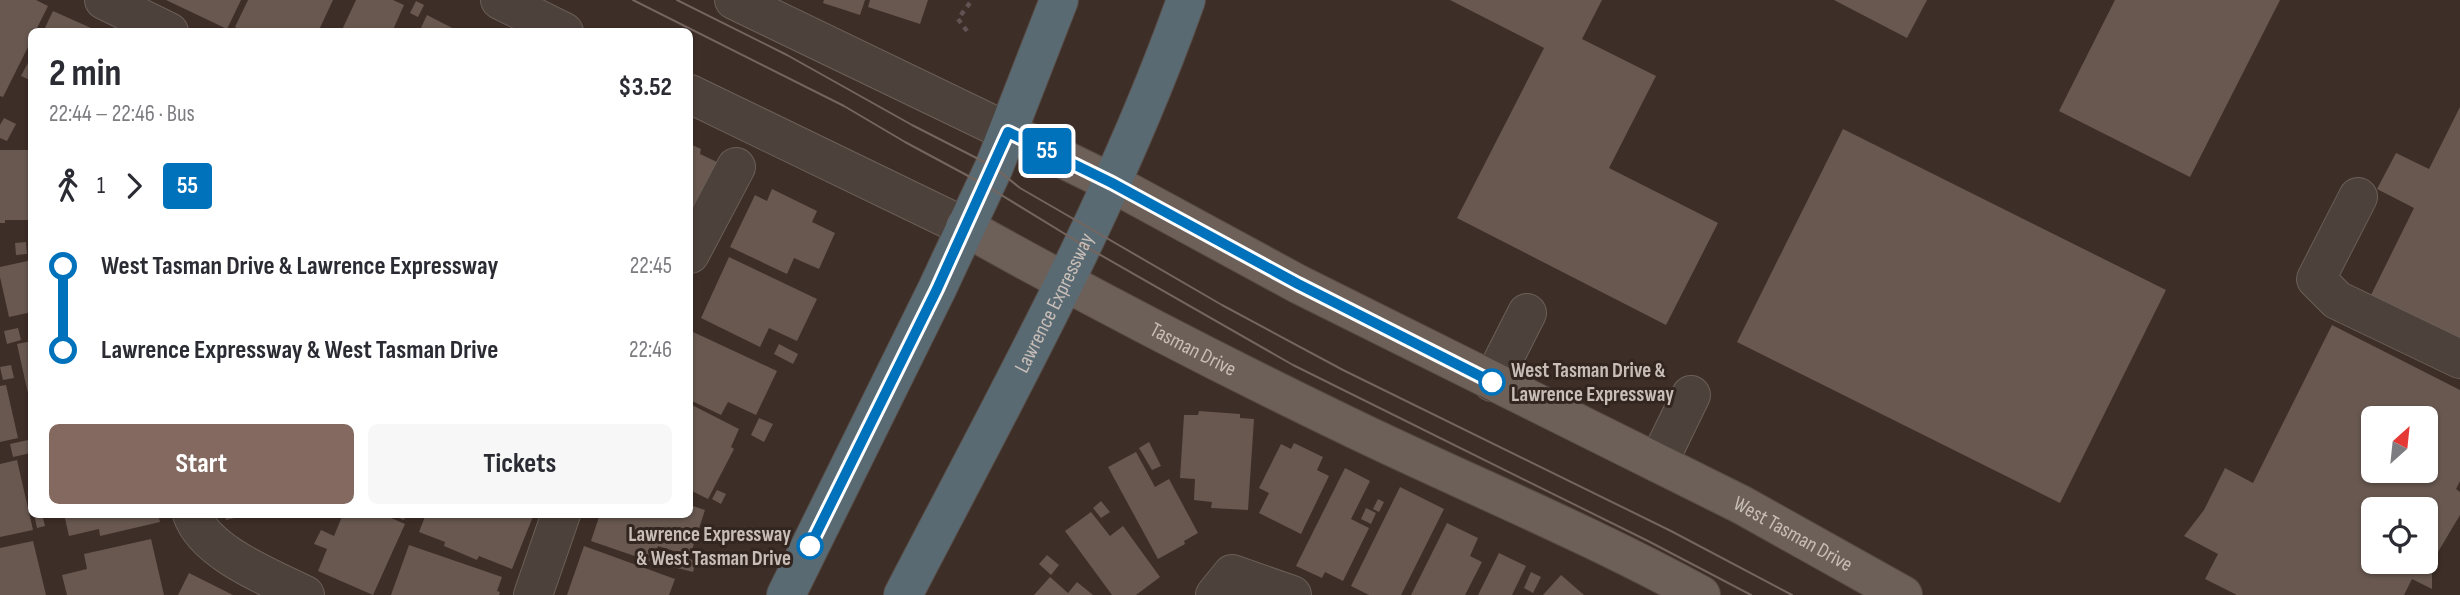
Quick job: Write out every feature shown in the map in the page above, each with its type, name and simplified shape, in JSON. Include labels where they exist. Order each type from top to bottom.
[{"type":"highway","points":[[786,595],[965,227],[1008,132],[1059,0]]},
{"type":"highway","name":"Lawrence Expressway","points":[[903,595],[1066,283],[1112,183],[1185,0]]},
{"type":"main road","points":[[1008,132],[1112,183],[1298,284],[1658,463]]},
{"type":"main road","name":"Tasman Drive","points":[[965,227],[1066,283],[1340,422],[1612,549],[1701,595]]},
{"type":"main road","name":"West Tasman Drive","points":[[1658,463],[1903,595]]},
{"type":"street","points":[[104,0],[157,28]]},
{"type":"street","points":[[500,0],[556,28]]},
{"type":"street","points":[[734,0],[1008,132]]},
{"type":"street","name":"Tasman Drive","points":[[693,95],[965,227]]},
{"type":"street","points":[[693,248],[736,167]]},
{"type":"street","points":[[2358,197],[2316,279],[2337,300],[2460,359]]},
{"type":"street","points":[[1492,382],[1527,313]]},
{"type":"street","points":[[1658,463],[1691,395]]},
{"type":"street","points":[[193,518],[196,526],[232,559],[305,595]]},
{"type":"street","points":[[533,595],[560,518]]},
{"type":"street","points":[[1215,595],[1232,574],[1292,595]]},
{"type":"path","points":[[967,31],[958,19],[972,0]]},
{"type":"building","points":[[0,0],[36,0],[48,6],[37,28],[28,28],[28,47],[3,97],[0,96]]},
{"type":"building","points":[[166,0],[241,0],[227,28]]},
{"type":"building","points":[[248,0],[333,0],[320,28],[235,27]]},
{"type":"building","points":[[356,0],[393,0],[404,5],[394,28],[343,28]]},
{"type":"building","points":[[824,0],[865,0],[860,15],[823,3]]},
{"type":"building","points":[[870,0],[928,0],[920,24],[868,7]]},
{"type":"building","points":[[1450,0],[1602,0],[1582,39],[1656,76],[1609,168],[1718,223],[1666,325],[1457,218],[1544,48]]},
{"type":"building","points":[[1834,0],[1927,0],[1907,38]]},
{"type":"building","points":[[2115,0],[2280,0],[2190,177],[2059,111]]},
{"type":"building","points":[[416,1],[424,5],[418,17],[410,13]]},
{"type":"building","points":[[53,11],[91,28],[45,28]]},
{"type":"building","points":[[427,15],[452,28],[421,28]]},
{"type":"building","points":[[28,63],[28,79],[21,76]]},
{"type":"building","points":[[2460,107],[2460,346],[2368,301],[2414,208],[2377,189],[2396,153],[2429,169]]},
{"type":"building","points":[[4,118],[16,124],[7,141],[0,138],[0,125]]},
{"type":"building","points":[[1843,129],[2166,290],[2060,503],[1737,342]]},
{"type":"building","points":[[693,145],[701,149],[700,154],[717,162],[693,213]]},
{"type":"building","points":[[0,150],[28,150],[28,220],[5,220],[5,223],[0,223]]},
{"type":"building","points":[[772,189],[817,211],[812,222],[835,233],[819,269],[794,258],[787,274],[730,247],[755,195],[767,201]]},
{"type":"building","points":[[26,242],[27,254],[16,255],[15,243]]},
{"type":"building","points":[[729,257],[817,299],[797,341],[769,328],[760,347],[701,318]]},
{"type":"building","points":[[28,261],[28,313],[9,317],[0,267]]},
{"type":"building","points":[[2332,325],[2460,390],[2460,481],[2456,489],[2460,492],[2460,515],[2438,552],[2438,497],[2361,497],[2361,574],[2432,574],[2432,589],[2412,579],[2404,595],[2237,595],[2205,579],[2218,554],[2184,536],[2204,510],[2225,468],[2253,483]]},
{"type":"building","points":[[18,328],[21,340],[7,344],[4,331]]},
{"type":"building","points":[[693,332],[777,371],[756,415],[728,402],[721,415],[693,401]]},
{"type":"building","points":[[28,342],[28,394],[17,344]]},
{"type":"building","points":[[779,344],[798,354],[793,364],[774,354]]},
{"type":"building","points":[[11,365],[14,378],[3,380],[0,367]]},
{"type":"building","points":[[6,385],[18,438],[0,442],[0,386]]},
{"type":"building","points":[[693,406],[739,429],[731,447],[734,449],[708,499],[693,492]]},
{"type":"building","points":[[1199,411],[1240,414],[1240,418],[1254,419],[1248,510],[1211,508],[1212,502],[1194,500],[1195,479],[1180,478],[1184,415],[1198,415]]},
{"type":"building","points":[[759,418],[773,424],[764,442],[751,435]]},
{"type":"building","points":[[28,440],[28,454],[13,457],[10,444]]},
{"type":"building","points":[[1149,442],[1161,466],[1152,470],[1139,448]]},
{"type":"building","points":[[1294,443],[1323,457],[1317,470],[1329,476],[1301,534],[1259,513],[1269,493],[1259,488],[1281,444],[1291,449]]},
{"type":"building","points":[[1136,452],[1155,487],[1169,479],[1198,533],[1184,541],[1185,544],[1158,559],[1108,467]]},
{"type":"building","points":[[17,460],[28,518],[33,530],[0,537],[0,464]]},
{"type":"building","points":[[1345,468],[1370,481],[1351,519],[1369,528],[1343,581],[1325,572],[1322,578],[1296,566]]},
{"type":"building","points":[[1400,487],[1444,509],[1401,595],[1369,595],[1351,586]]},
{"type":"building","points":[[717,490],[726,494],[721,504],[712,499]]},
{"type":"building","points":[[1378,499],[1384,502],[1379,512],[1373,509]]},
{"type":"building","points":[[1101,501],[1110,512],[1101,518],[1093,508]]},
{"type":"building","points":[[693,506],[705,510],[690,556],[658,546],[652,562],[591,541],[599,518],[693,518]]},
{"type":"building","points":[[1366,508],[1376,513],[1371,524],[1361,519]]},
{"type":"building","points":[[1091,512],[1110,536],[1123,526],[1160,577],[1136,595],[1112,595],[1065,531]]},
{"type":"building","points":[[35,518],[43,518],[45,526],[37,528]]},
{"type":"building","points":[[65,518],[159,518],[160,522],[100,536],[99,529],[69,536]]},
{"type":"building","points":[[341,518],[391,518],[405,524],[373,595],[318,571],[327,549],[314,544],[321,530],[334,536]]},
{"type":"building","points":[[424,518],[532,518],[512,569],[479,556],[477,560],[444,546],[445,542],[419,532]]},
{"type":"building","points":[[1447,523],[1478,538],[1470,556],[1482,562],[1465,595],[1411,595]]},
{"type":"building","points":[[151,539],[164,595],[67,595],[62,575],[87,569],[84,554]]},
{"type":"building","points":[[33,541],[46,595],[0,595],[0,548]]},
{"type":"building","points":[[409,545],[502,577],[497,591],[500,592],[499,595],[391,595]]},
{"type":"building","points":[[584,546],[675,579],[669,595],[567,595]]},
{"type":"building","points":[[1499,553],[1526,566],[1512,595],[1478,595]]},
{"type":"building","points":[[673,554],[696,561],[693,572],[669,566]]},
{"type":"building","points":[[1047,555],[1059,565],[1051,575],[1039,564]]},
{"type":"building","points":[[1531,572],[1541,577],[1533,593],[1524,588]]},
{"type":"building","points":[[189,573],[233,595],[178,595]]},
{"type":"building","points":[[1561,575],[1584,595],[1543,595]]},
{"type":"building","points":[[1050,577],[1068,593],[1077,582],[1093,595],[1034,595]]},
{"type":"tram line","points":[[633,0],[689,28]]},
{"type":"tram line","points":[[677,0],[787,55],[994,167],[1020,188],[1222,305],[1343,370],[1671,531],[1792,595]]},
{"type":"tram line","points":[[693,30],[844,106],[1293,365],[1751,595]]},
{"type":"bus line","name":"55","points":[[810,546],[937,289],[1008,132],[1112,183],[1298,284],[1492,382]]},
{"type":"place","name":"West Tasman Drive & Lawrence Expressway","points":[[1492,382]]},
{"type":"place","name":"Lawrence Expressway & West Tasman Drive","points":[[810,546]]}]
